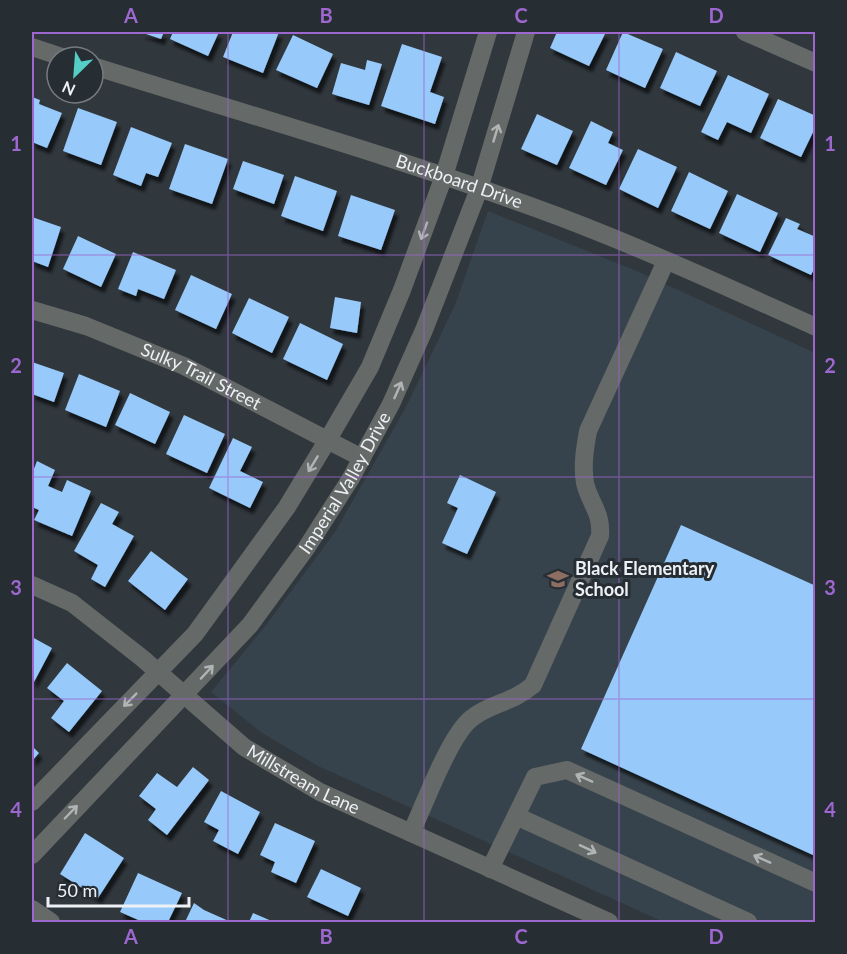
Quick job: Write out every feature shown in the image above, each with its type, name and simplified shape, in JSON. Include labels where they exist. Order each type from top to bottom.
[{"type":"street","name":"Imperial Valley Drive","points":[[32,802],[195,634],[287,507],[327,441],[370,367],[444,176],[488,32]]},
{"type":"street","name":"Imperial Valley Drive","points":[[32,855],[250,625],[307,547],[362,458],[391,404],[424,330],[479,189],[526,32]]},
{"type":"street","points":[[745,32],[816,63]]},
{"type":"street","name":"Buckboard Drive","points":[[105,70],[444,176],[562,218],[816,327]]},
{"type":"street","points":[[411,833],[456,738],[470,719],[485,710],[517,698],[532,686],[600,536],[601,519],[585,484],[583,461],[588,431],[666,261]]},
{"type":"street","name":"Sulky Trail Street","points":[[32,310],[86,326],[184,366],[362,458]]},
{"type":"street","name":"Millstream Lane","points":[[32,585],[72,603],[253,753],[320,792],[609,922]]},
{"type":"street","points":[[490,869],[535,777],[567,770],[816,883]]},
{"type":"street","points":[[516,816],[748,922]]},
{"type":"street","points":[[32,909],[51,922]]},
{"type":"shaded area","name":"Black Elementary School","points":[[488,211],[639,272],[815,353],[815,922],[664,922],[318,766],[262,733],[211,692],[266,625],[335,532],[406,407],[455,305]]},
{"type":"building","points":[[140,32],[164,32],[161,39]]},
{"type":"building","points":[[173,32],[219,32],[208,56],[170,39]]},
{"type":"building","points":[[233,32],[279,32],[263,73],[223,57]]},
{"type":"building","points":[[557,32],[606,32],[589,66],[550,48]]},
{"type":"building","points":[[623,32],[663,49],[645,88],[606,70]]},
{"type":"building","points":[[293,35],[333,54],[317,88],[276,70]]},
{"type":"building","points":[[402,44],[442,57],[430,92],[444,97],[435,124],[381,106]]},
{"type":"building","points":[[676,52],[717,71],[700,106],[660,88]]},
{"type":"building","points":[[367,60],[382,64],[369,105],[332,94],[341,63],[365,70]]},
{"type":"building","points":[[728,75],[769,94],[751,133],[727,122],[718,140],[701,132]]},
{"type":"building","points":[[32,97],[40,100],[39,104],[62,113],[47,148],[32,142]]},
{"type":"building","points":[[778,99],[816,116],[816,126],[801,157],[760,138]]},
{"type":"building","points":[[78,108],[117,122],[101,165],[63,151]]},
{"type":"building","points":[[537,114],[573,131],[557,165],[521,149]]},
{"type":"building","points":[[591,121],[613,132],[608,143],[623,150],[606,185],[569,168]]},
{"type":"building","points":[[131,127],[172,143],[158,177],[146,173],[141,186],[113,175]]},
{"type":"building","points":[[185,144],[228,159],[212,204],[169,189]]},
{"type":"building","points":[[638,149],[677,167],[658,208],[619,189]]},
{"type":"building","points":[[243,161],[284,175],[274,204],[233,189]]},
{"type":"building","points":[[689,172],[728,191],[710,229],[671,211]]},
{"type":"building","points":[[295,176],[337,191],[323,231],[281,216]]},
{"type":"building","points":[[737,194],[778,213],[760,252],[719,233]]},
{"type":"building","points":[[351,195],[395,210],[381,250],[338,236]]},
{"type":"building","points":[[32,217],[61,227],[48,267],[32,261]]},
{"type":"building","points":[[786,218],[800,224],[797,229],[816,237],[816,265],[811,275],[768,255]]},
{"type":"building","points":[[78,236],[116,254],[101,287],[63,269]]},
{"type":"building","points":[[133,252],[176,270],[164,299],[138,289],[136,296],[118,289]]},
{"type":"building","points":[[191,275],[232,294],[216,329],[175,310]]},
{"type":"building","points":[[335,297],[361,302],[357,333],[330,328]]},
{"type":"building","points":[[249,298],[289,317],[272,353],[232,333]]},
{"type":"building","points":[[300,323],[343,344],[327,380],[283,359]]},
{"type":"building","points":[[32,362],[64,373],[54,402],[32,394]]},
{"type":"building","points":[[79,374],[120,391],[106,427],[65,410]]},
{"type":"building","points":[[130,393],[170,412],[155,444],[115,425]]},
{"type":"building","points":[[184,415],[225,434],[207,473],[166,454]]},
{"type":"building","points":[[233,438],[252,447],[240,471],[263,482],[250,508],[209,488]]},
{"type":"building","points":[[37,461],[55,470],[48,486],[62,492],[67,480],[91,491],[72,536],[34,520],[39,510],[32,507],[32,474]]},
{"type":"building","points":[[460,475],[496,492],[467,554],[442,543],[458,508],[447,503]]},
{"type":"building","points":[[101,503],[119,512],[112,524],[134,536],[105,587],[91,579],[98,565],[74,551]]},
{"type":"building","points":[[681,525],[816,586],[816,849],[813,855],[581,749]]},
{"type":"building","points":[[151,551],[188,579],[165,610],[128,581]]},
{"type":"building","points":[[32,637],[52,648],[34,682],[32,680]]},
{"type":"building","points":[[67,663],[102,691],[69,732],[51,718],[64,701],[47,688]]},
{"type":"building","points":[[32,746],[39,753],[32,761]]},
{"type":"building","points":[[193,767],[209,780],[167,835],[148,820],[156,809],[139,796],[157,773],[177,787]]},
{"type":"building","points":[[221,791],[260,812],[238,854],[213,841],[219,830],[204,822]]},
{"type":"building","points":[[275,823],[315,841],[296,883],[271,872],[275,862],[260,855]]},
{"type":"building","points":[[85,833],[124,858],[98,898],[60,874]]},
{"type":"building","points":[[321,869],[361,888],[348,916],[307,897]]},
{"type":"building","points":[[138,873],[182,893],[168,922],[143,922],[120,912]]},
{"type":"building","points":[[194,903],[204,910],[231,922],[185,922]]},
{"type":"building","points":[[253,913],[274,922],[249,922]]},
{"type":"place","name":"Black Elementary School","points":[[558,579]]}]
